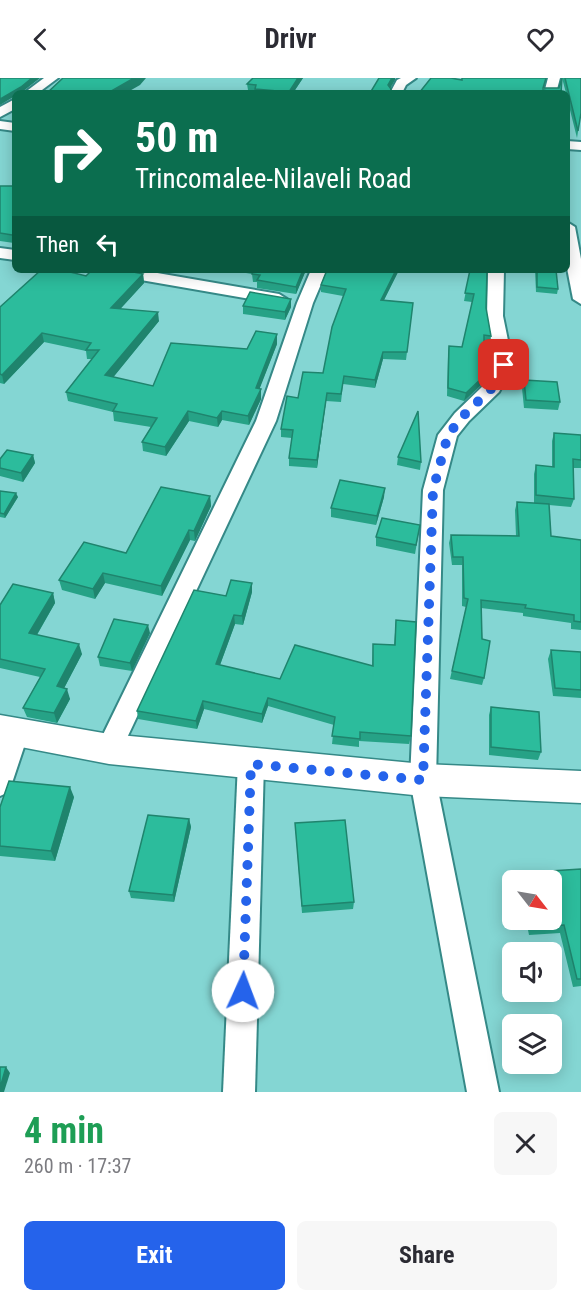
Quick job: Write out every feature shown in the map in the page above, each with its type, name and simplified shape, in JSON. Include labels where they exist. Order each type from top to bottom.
[{"type":"main road","points":[[8,731],[109,749],[251,764],[423,780],[581,787]]},
{"type":"street","points":[[34,90],[52,78]]},
{"type":"street","points":[[398,90],[401,83],[410,78]]},
{"type":"street","points":[[570,242],[581,299]]},
{"type":"street","points":[[130,273],[305,303]]},
{"type":"street","points":[[109,749],[266,421],[305,303],[318,273]]},
{"type":"street","points":[[483,1092],[423,780],[433,490],[448,435],[462,417],[492,388],[504,365],[495,316],[496,273]]},
{"type":"street","points":[[0,784],[8,731]]},
{"type":"street","points":[[239,1092],[251,764]]},
{"type":"building","points":[[0,78],[32,78],[21,87],[12,90],[0,99]]},
{"type":"building","points":[[63,78],[134,78],[113,90],[50,90]]},
{"type":"building","points":[[253,78],[298,78],[290,90],[255,89],[256,85],[247,84]]},
{"type":"building","points":[[379,78],[392,78],[388,85],[391,90],[372,90]]},
{"type":"building","points":[[431,78],[462,80],[462,78],[546,78],[543,88],[559,88],[562,78],[561,90],[421,90]]},
{"type":"building","points":[[565,78],[581,78],[581,113],[578,131],[570,90],[568,90]]},
{"type":"building","points":[[0,186],[12,186],[12,235],[0,233]]},
{"type":"building","points":[[38,273],[74,273],[86,276],[89,273],[143,274],[111,308],[158,312],[105,375],[153,386],[171,343],[247,349],[256,331],[277,334],[256,388],[261,389],[248,416],[222,411],[217,418],[188,411],[165,447],[142,442],[157,418],[113,411],[117,404],[66,392],[99,350],[86,350],[91,343],[42,333],[2,375],[0,374],[0,307]]},
{"type":"building","points":[[302,273],[296,287],[257,280],[260,275],[252,274]]},
{"type":"building","points":[[326,273],[394,273],[381,300],[413,303],[407,352],[383,352],[375,380],[344,376],[341,394],[327,393],[317,460],[289,458],[293,430],[281,429],[287,396],[298,398],[303,372],[323,373],[332,327],[346,289],[321,285]]},
{"type":"building","points":[[469,273],[487,273],[486,308],[491,336],[484,335],[484,376],[466,393],[448,388],[449,346],[462,347],[474,294],[465,293]]},
{"type":"building","points":[[537,273],[556,273],[558,289],[537,287]]},
{"type":"building","points":[[250,292],[291,299],[285,312],[243,306]]},
{"type":"building","points":[[524,380],[557,382],[560,402],[526,400]]},
{"type":"building","points":[[418,411],[421,462],[398,457]]},
{"type":"building","points":[[554,433],[581,435],[581,460],[573,459],[574,499],[536,495],[536,465],[554,467]]},
{"type":"building","points":[[7,450],[33,455],[21,473],[0,468],[0,459]]},
{"type":"building","points":[[340,480],[385,488],[377,516],[331,508]]},
{"type":"building","points":[[161,487],[210,496],[194,531],[189,530],[161,586],[103,573],[93,589],[59,580],[84,542],[126,553]]},
{"type":"building","points":[[0,491],[16,493],[4,514],[0,513]]},
{"type":"building","points":[[517,502],[549,504],[551,536],[581,540],[581,622],[574,621],[574,615],[525,608],[526,605],[481,600],[482,639],[490,641],[484,678],[452,671],[468,599],[464,598],[463,557],[453,557],[451,535],[519,536]]},
{"type":"building","points":[[382,518],[420,525],[416,545],[376,537]]},
{"type":"building","points":[[231,580],[252,583],[242,616],[234,615],[216,664],[280,679],[295,645],[373,666],[373,644],[395,645],[396,620],[416,622],[411,736],[360,732],[360,739],[332,736],[335,717],[268,698],[262,714],[203,701],[196,721],[137,711],[194,590],[226,596]]},
{"type":"building","points":[[13,584],[53,593],[29,633],[79,644],[57,686],[67,689],[54,713],[23,708],[45,669],[0,659],[0,605]]},
{"type":"building","points":[[114,619],[148,625],[130,663],[98,657]]},
{"type":"building","points":[[551,650],[581,652],[581,690],[555,688]]},
{"type":"building","points":[[491,707],[539,712],[541,752],[491,747]]},
{"type":"building","points":[[9,781],[70,787],[51,851],[0,846],[0,807]]},
{"type":"building","points":[[148,815],[189,819],[173,895],[129,891]]},
{"type":"building","points":[[345,820],[354,902],[302,906],[295,823]]},
{"type":"building","points":[[581,869],[581,979],[577,979],[564,925],[562,925],[562,870]]},
{"type":"building","points":[[0,1067],[6,1067],[0,1088]]},
{"type":"route","points":[[243,991],[251,764],[423,780],[433,490],[448,435],[462,417],[492,388],[504,365]]}]
